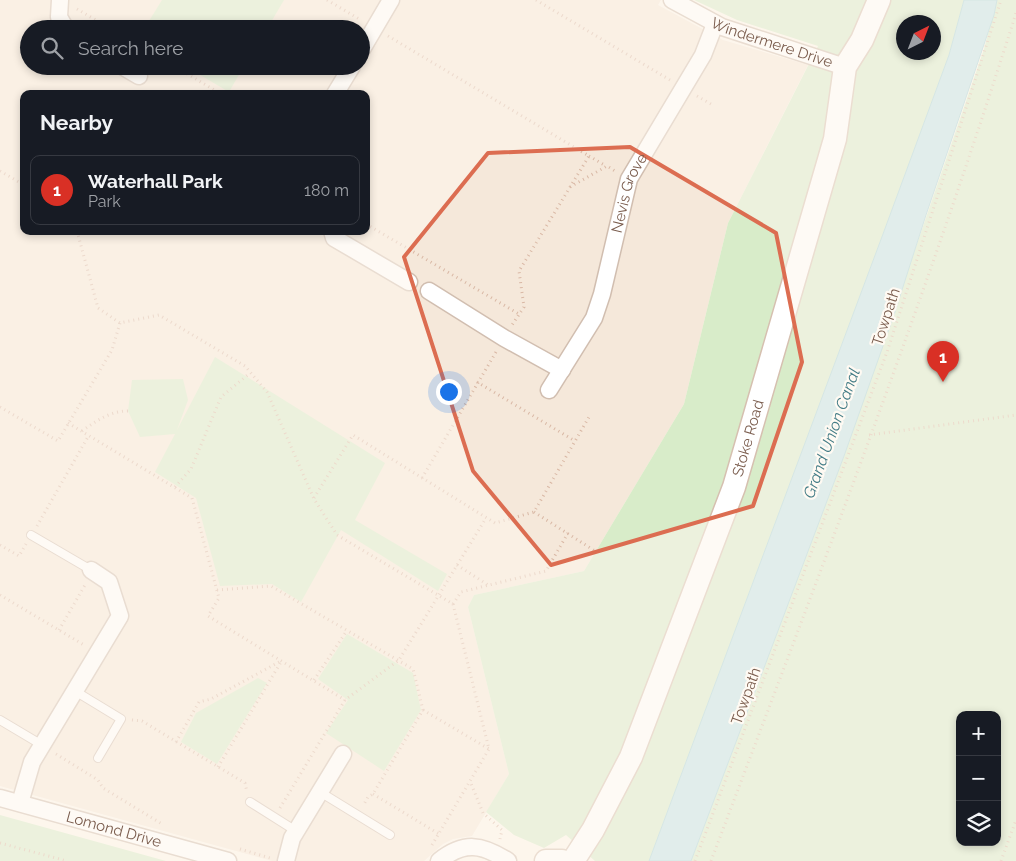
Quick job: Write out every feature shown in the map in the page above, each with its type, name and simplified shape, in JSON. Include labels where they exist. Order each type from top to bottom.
[{"type":"street","points":[[370,37],[392,0]]},
{"type":"street","name":"Windermere Drive","points":[[672,0],[715,24],[845,67]]},
{"type":"street","name":"Stoke Road","points":[[573,861],[593,830],[631,757],[734,487],[835,139],[845,67],[862,40],[879,0]]},
{"type":"street","points":[[61,20],[59,17],[65,2]]},
{"type":"street","name":"Nevis Grove","points":[[549,390],[594,318],[602,294],[629,179],[703,56],[715,24]]},
{"type":"street","points":[[337,90],[347,75]]},
{"type":"street","points":[[333,235],[334,238],[409,282]]},
{"type":"street","points":[[429,291],[504,338],[562,370]]},
{"type":"street","points":[[20,803],[32,762],[120,616],[109,582],[92,571]]},
{"type":"street","points":[[279,860],[343,754]]},
{"type":"street","name":"Lomond Drive","points":[[0,798],[232,854]]},
{"type":"street","points":[[434,855],[468,847],[478,847],[502,857]]},
{"type":"street","points":[[546,861],[562,861]]},
{"type":"lane","points":[[31,536],[92,571]]},
{"type":"lane","points":[[75,691],[121,719],[98,758]]},
{"type":"lane","points":[[0,720],[42,745]]},
{"type":"lane","points":[[320,792],[390,835]]},
{"type":"lane","points":[[250,802],[296,830]]},
{"type":"path","points":[[327,0],[360,20]]},
{"type":"path","points":[[536,0],[711,104]]},
{"type":"path","name":"Towpath","points":[[695,861],[884,360],[1001,0]]},
{"type":"path","points":[[65,2],[96,20]]},
{"type":"path","points":[[711,861],[776,691],[869,435],[984,113],[1016,13]]},
{"type":"path","points":[[370,26],[629,179]]},
{"type":"path","points":[[189,75],[214,90]]},
{"type":"path","points":[[422,478],[477,382],[524,307],[519,270],[589,156]]},
{"type":"path","points":[[570,188],[607,166]]},
{"type":"path","points":[[0,172],[20,183]]},
{"type":"path","points":[[370,226],[519,314]]},
{"type":"path","points":[[78,235],[98,308],[120,323],[160,315],[245,366],[266,392],[314,499],[338,535],[453,604],[489,749],[439,834],[434,855]]},
{"type":"path","points":[[0,407],[58,441],[112,350],[120,323]]},
{"type":"path","points":[[175,487],[191,469],[221,397],[250,373]]},
{"type":"path","points":[[477,382],[575,441]]},
{"type":"path","points":[[82,431],[99,419],[120,411],[128,411]]},
{"type":"path","points":[[869,435],[1016,415]]},
{"type":"path","points":[[314,499],[353,435],[495,524],[534,512],[589,417]]},
{"type":"path","points":[[68,423],[192,498],[219,598],[208,616],[345,700]]},
{"type":"path","points":[[0,545],[19,556],[89,435]]},
{"type":"path","points":[[534,512],[595,551]]},
{"type":"path","points":[[275,817],[345,700],[399,660],[486,518]]},
{"type":"path","points":[[453,604],[461,592],[546,571],[568,533]]},
{"type":"path","points":[[457,565],[489,585]]},
{"type":"path","points":[[59,630],[92,571]]},
{"type":"path","points":[[216,590],[270,586],[346,632],[413,669],[423,710],[373,794],[368,797],[358,815]]},
{"type":"path","points":[[0,595],[98,653]]},
{"type":"path","points":[[314,680],[346,632]]},
{"type":"path","points":[[176,742],[199,702],[211,699],[282,660]]},
{"type":"path","points":[[218,767],[282,660]]},
{"type":"path","points":[[423,710],[489,749]]},
{"type":"path","points":[[121,719],[142,721],[245,783],[250,802]]},
{"type":"path","points":[[42,745],[98,780],[103,788],[171,829]]},
{"type":"path","points":[[470,781],[483,814],[502,830],[502,857]]},
{"type":"path","points":[[373,794],[439,834]]},
{"type":"path","points":[[1001,861],[1016,820]]},
{"type":"path","points":[[0,842],[67,861]]},
{"type":"path","points":[[232,854],[279,860]]},
{"type":"highlighted area","points":[[630,147],[776,233],[802,362],[753,506],[551,565],[473,471],[404,257],[488,153]]},
{"type":"shaded area","points":[[0,0],[661,0],[658,5],[723,40],[808,65],[728,223],[684,404],[584,571],[474,595],[468,607],[509,774],[472,836],[453,839],[443,844],[424,861],[272,861],[0,786]]},
{"type":"green space","points":[[162,0],[284,0],[272,20],[150,20]]},
{"type":"green space","points":[[694,0],[964,0],[949,55],[649,861],[595,861],[566,835],[544,848],[514,835],[486,812],[509,774],[468,607],[474,595],[584,571],[684,404],[728,223],[818,46],[737,20]]},
{"type":"green space","points":[[997,0],[1016,0],[1016,861],[691,861],[844,456],[984,49]]},
{"type":"green space","points":[[200,75],[239,75],[230,90],[226,90]]},
{"type":"green space","points":[[215,357],[385,463],[355,520],[447,574],[438,591],[341,530],[301,602],[272,584],[220,586],[196,498],[155,472],[175,434],[140,437],[128,411],[132,380],[183,379],[188,400],[177,430]]},
{"type":"green space","points":[[347,634],[413,673],[421,710],[384,771],[326,733],[348,700],[318,679]]},
{"type":"green space","points":[[258,678],[267,683],[217,764],[181,742],[196,713]]},
{"type":"green space","points":[[0,815],[166,861],[0,861]]},
{"type":"water","name":"Grand Union Canal","points":[[964,0],[997,0],[994,15],[894,315],[844,456],[691,861],[649,861],[949,55]]},
{"type":"place","name":"Waterhall Park","points":[[943,382]]}]
